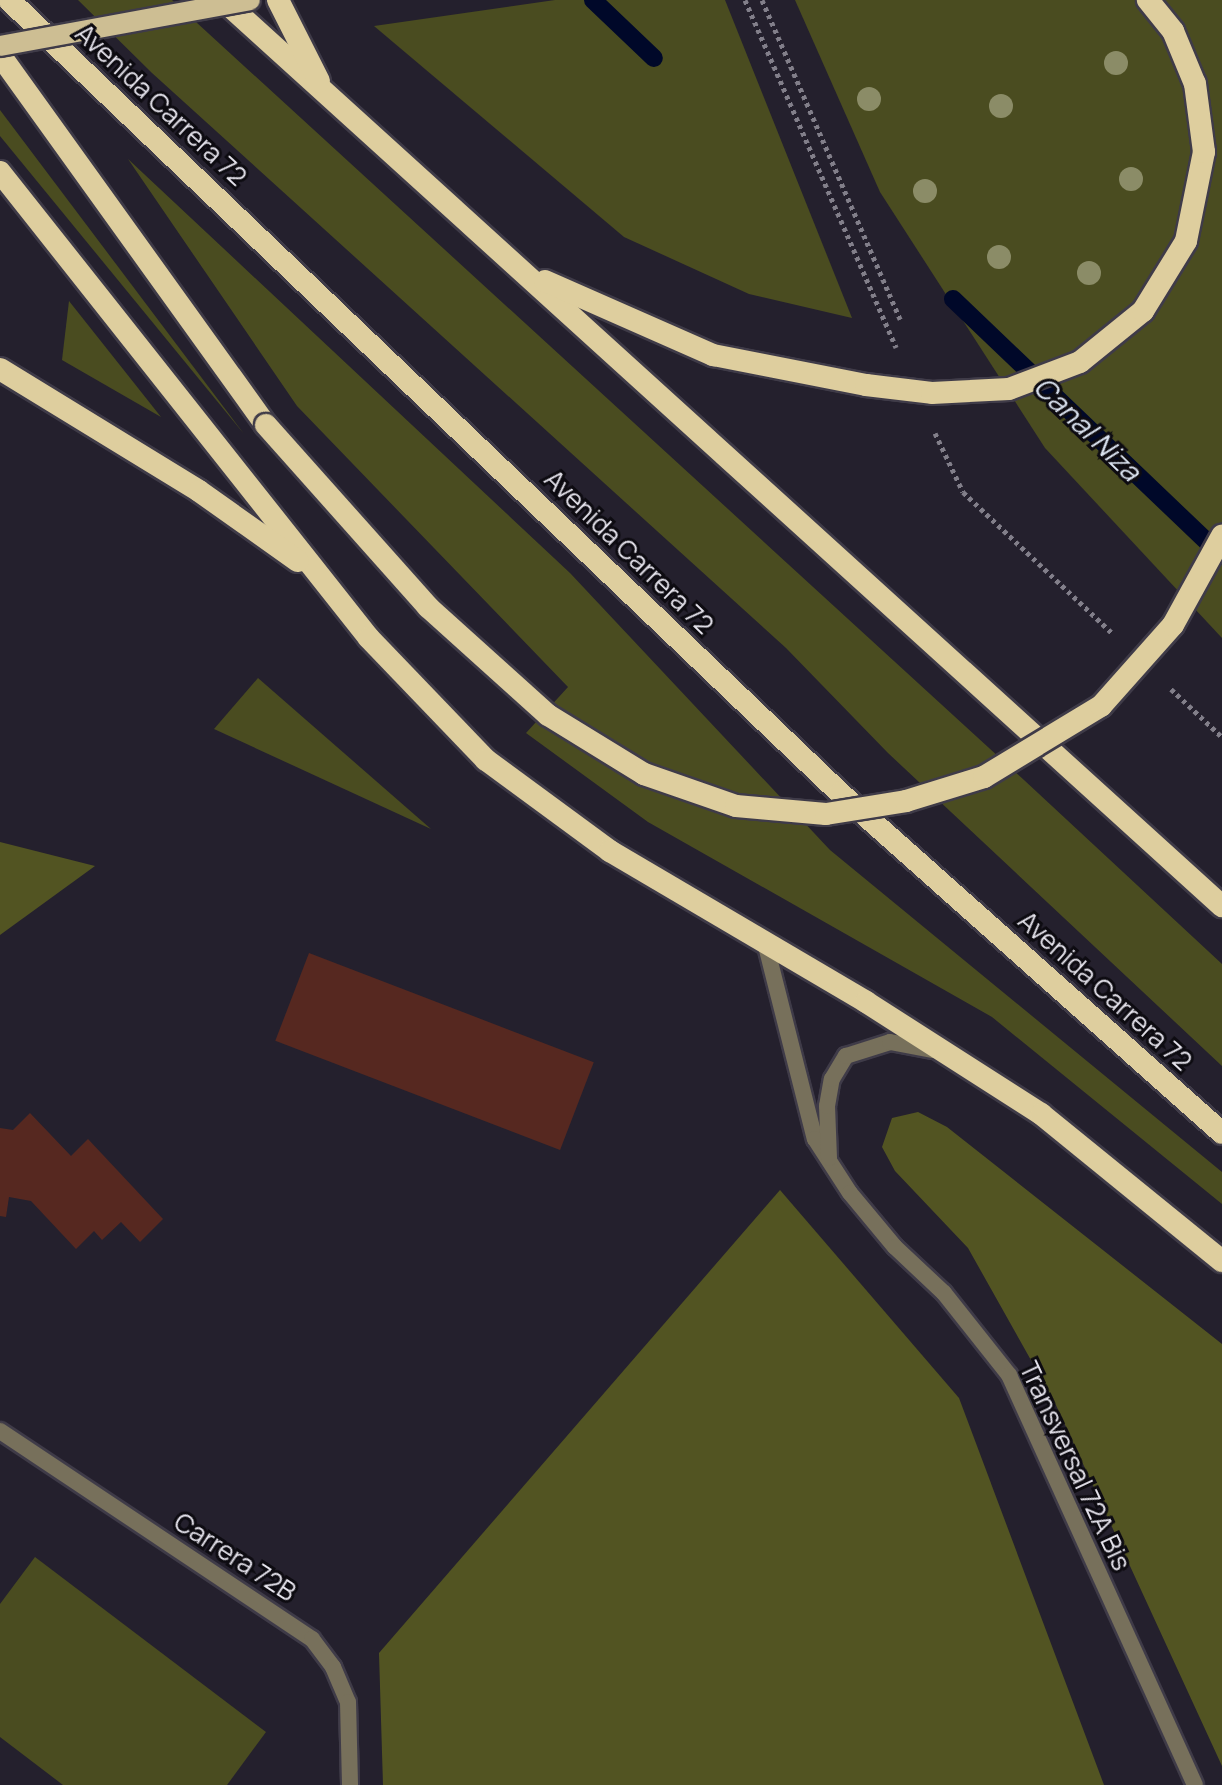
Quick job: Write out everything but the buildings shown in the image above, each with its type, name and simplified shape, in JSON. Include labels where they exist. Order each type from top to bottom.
[{"type":"highway","name":"Avenida Carrera 72","points":[[9,0],[840,793],[1222,1133]]},
{"type":"highway","points":[[223,0],[326,97],[523,270],[1222,906]]},
{"type":"highway","points":[[278,0],[326,97]]},
{"type":"highway","points":[[523,270],[713,355],[866,385],[932,393],[1009,389],[1080,362],[1143,311],[1186,241],[1204,152],[1195,84],[1173,31],[1148,0]]},
{"type":"highway","points":[[0,55],[266,425],[428,607],[548,715],[644,774],[736,806],[826,814],[906,801],[984,777],[1101,706],[1173,625],[1222,536]]},
{"type":"highway","points":[[0,172],[318,575],[420,697],[486,760],[610,851],[949,1054],[1041,1114],[1222,1261]]},
{"type":"highway","points":[[0,369],[199,491],[318,575]]},
{"type":"main road","points":[[0,46],[250,0]]},
{"type":"street","name":"Transversal 72A Bis","points":[[766,946],[788,1020],[805,1112],[830,1163],[895,1247],[944,1293],[1009,1375],[1195,1785]]},
{"type":"street","points":[[830,1163],[827,1106],[832,1079],[846,1056],[890,1042],[949,1054]]},
{"type":"street","name":"Carrera 72B","points":[[0,1431],[312,1639],[333,1667],[348,1702],[350,1785]]},
{"type":"path","points":[[745,0],[886,323]]},
{"type":"path","points":[[762,0],[900,319]]},
{"type":"path","points":[[963,492],[1120,641]]},
{"type":"path","points":[[1166,684],[1222,737]]},
{"type":"green space","points":[[78,0],[172,0],[1222,964],[1222,1066],[888,753],[786,648],[152,73]]},
{"type":"green space","points":[[555,0],[725,0],[852,318],[749,294],[624,237],[374,26]]},
{"type":"green space","points":[[795,0],[1222,0],[1222,638],[1045,448],[880,192]]},
{"type":"green space","points":[[0,110],[244,434],[0,136]]},
{"type":"green space","points":[[128,159],[570,573],[830,850],[1222,1172],[1222,1204],[992,1017],[648,822],[526,733],[568,687],[297,406]]},
{"type":"green space","points":[[69,301],[161,417],[62,360]]},
{"type":"green space","points":[[258,678],[431,829],[214,729]]},
{"type":"green space","points":[[35,1557],[266,1732],[227,1785],[63,1785],[0,1737],[0,1604]]},
{"type":"shaded area","points":[[0,842],[95,866],[0,935]]},
{"type":"shaded area","points":[[918,1112],[947,1127],[1222,1344],[1222,1766],[1055,1403],[968,1248],[895,1171],[882,1147],[892,1118]]},
{"type":"shaded area","points":[[780,1190],[959,1398],[1104,1785],[383,1785],[379,1653]]},
{"type":"waterway","name":"Canal Niza","points":[[593,0],[654,58]]},
{"type":"waterway","name":"Canal Niza","points":[[953,299],[1222,556]]}]
